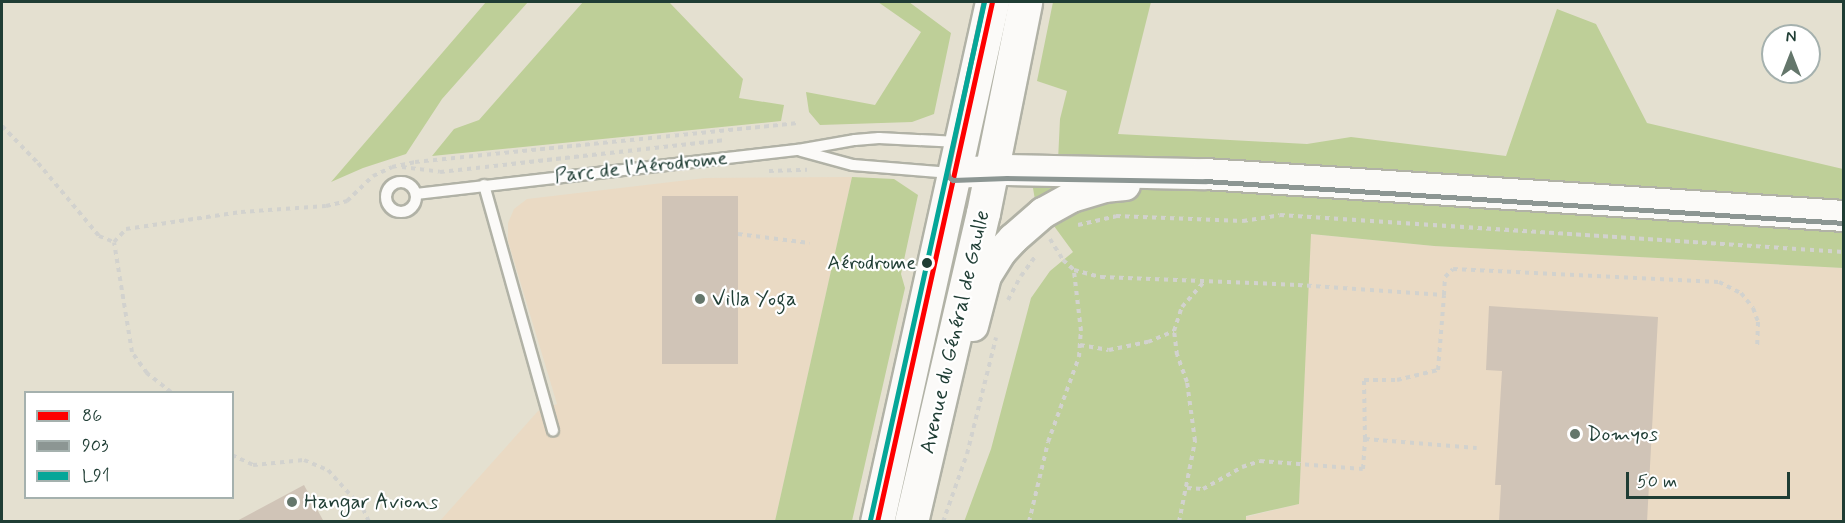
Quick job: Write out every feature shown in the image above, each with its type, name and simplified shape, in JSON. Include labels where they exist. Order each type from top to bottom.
[{"type":"main road","name":"Avenue du Général de Gaulle","points":[[877,522],[992,2]]},
{"type":"main road","name":"Avenue du Général de Gaulle","points":[[914,506],[993,161],[1025,2]]},
{"type":"main road","points":[[958,158],[1844,216]]},
{"type":"main road","points":[[914,506],[946,427],[986,276],[1001,252],[1024,229],[1043,213],[1072,197],[1104,188],[1171,187],[1274,178]]},
{"type":"lane","name":"Parc de l'Aérodrome","points":[[416,194],[798,150],[879,138],[958,158]]},
{"type":"lane","name":"Parc de l'Aérodrome","points":[[798,150],[853,165],[958,158]]},
{"type":"lane","points":[[484,185],[553,430]]},
{"type":"path","points":[[114,242],[126,229],[170,221],[347,201],[373,176],[392,167],[426,161],[798,123]]},
{"type":"path","points":[[2,126],[38,163],[99,236],[114,242]]},
{"type":"path","points":[[392,167],[440,171],[734,140]]},
{"type":"path","points":[[1067,230],[1088,222],[1116,216],[1242,221],[1280,215],[1844,252]]},
{"type":"path","points":[[738,234],[809,243]]},
{"type":"path","points":[[1047,245],[1059,235]]},
{"type":"path","points":[[1052,241],[1063,260],[1074,270],[1101,277],[1205,280],[1444,295]]},
{"type":"path","points":[[114,242],[132,352],[147,373],[169,391]]},
{"type":"path","points":[[1006,304],[1021,276],[1042,249]]},
{"type":"path","points":[[1187,488],[1203,489],[1242,467],[1260,461],[1363,469],[1364,381],[1397,381],[1438,370],[1445,277],[1453,269],[1719,282],[1741,293],[1754,308],[1758,322],[1757,346]]},
{"type":"path","points":[[1029,522],[1048,442],[1079,357],[1081,331],[1074,270]]},
{"type":"path","points":[[1179,522],[1195,441],[1186,382],[1177,356],[1174,331],[1182,307],[1205,280]]},
{"type":"path","points":[[1080,345],[1109,350],[1148,342],[1174,331]]},
{"type":"path","points":[[943,522],[967,454],[997,337]]},
{"type":"path","points":[[1365,439],[1477,448]]},
{"type":"path","points":[[234,456],[253,465],[304,460],[328,470],[363,509],[369,522]]},
{"type":"shaded area","points":[[852,177],[775,521],[439,522],[538,411],[557,404],[508,241],[508,223],[514,209],[527,199],[705,178]]},
{"type":"shaded area","points":[[1310,234],[1434,246],[1843,268],[1843,521],[1246,522],[1246,517],[1299,504]]},
{"type":"green space","points":[[486,2],[528,2],[442,99],[406,154],[363,168],[331,182]]},
{"type":"green space","points":[[583,2],[669,2],[743,79],[739,98],[784,105],[781,121],[432,156],[454,129],[479,120]]},
{"type":"green space","points":[[878,2],[909,2],[951,33],[934,114],[912,122],[820,125],[809,112],[806,92],[875,105],[921,32]]},
{"type":"green space","points":[[1053,2],[1151,2],[1118,134],[1307,144],[1351,137],[1506,156],[1557,9],[1596,24],[1647,123],[1843,169],[1843,268],[1434,246],[1311,234],[1299,504],[1246,516],[1246,521],[964,522],[991,449],[1031,298],[1050,271],[1073,252],[1035,200],[1032,182],[1057,181],[1060,119],[1067,91],[1037,81]]},
{"type":"green space","points":[[852,177],[894,179],[918,195],[901,274],[905,288],[852,521],[775,521]]},
{"type":"building","name":"Villa Yoga","points":[[662,196],[738,196],[738,364],[662,364]]},
{"type":"building","name":"Domyos","points":[[1489,306],[1658,317],[1647,522],[1499,522],[1501,485],[1495,485],[1502,371],[1486,370]]},
{"type":"building","name":"Hangar Avions","points":[[304,485],[324,522],[235,522]]},
{"type":"transit line","name":"903","points":[[984,2],[948,171],[949,177],[953,180],[1007,178],[1205,181],[1844,223]]},
{"type":"transit line","name":"L91","points":[[870,520],[984,2]]},
{"type":"transit line","name":"86","points":[[877,522],[992,2]]},
{"type":"place","name":"Aérodrome","points":[[927,263]]},
{"type":"place","name":"Villa Yoga","points":[[700,299]]},
{"type":"place","name":"Domyos","points":[[1575,434]]},
{"type":"place","name":"Hangar Avions","points":[[292,502]]}]
